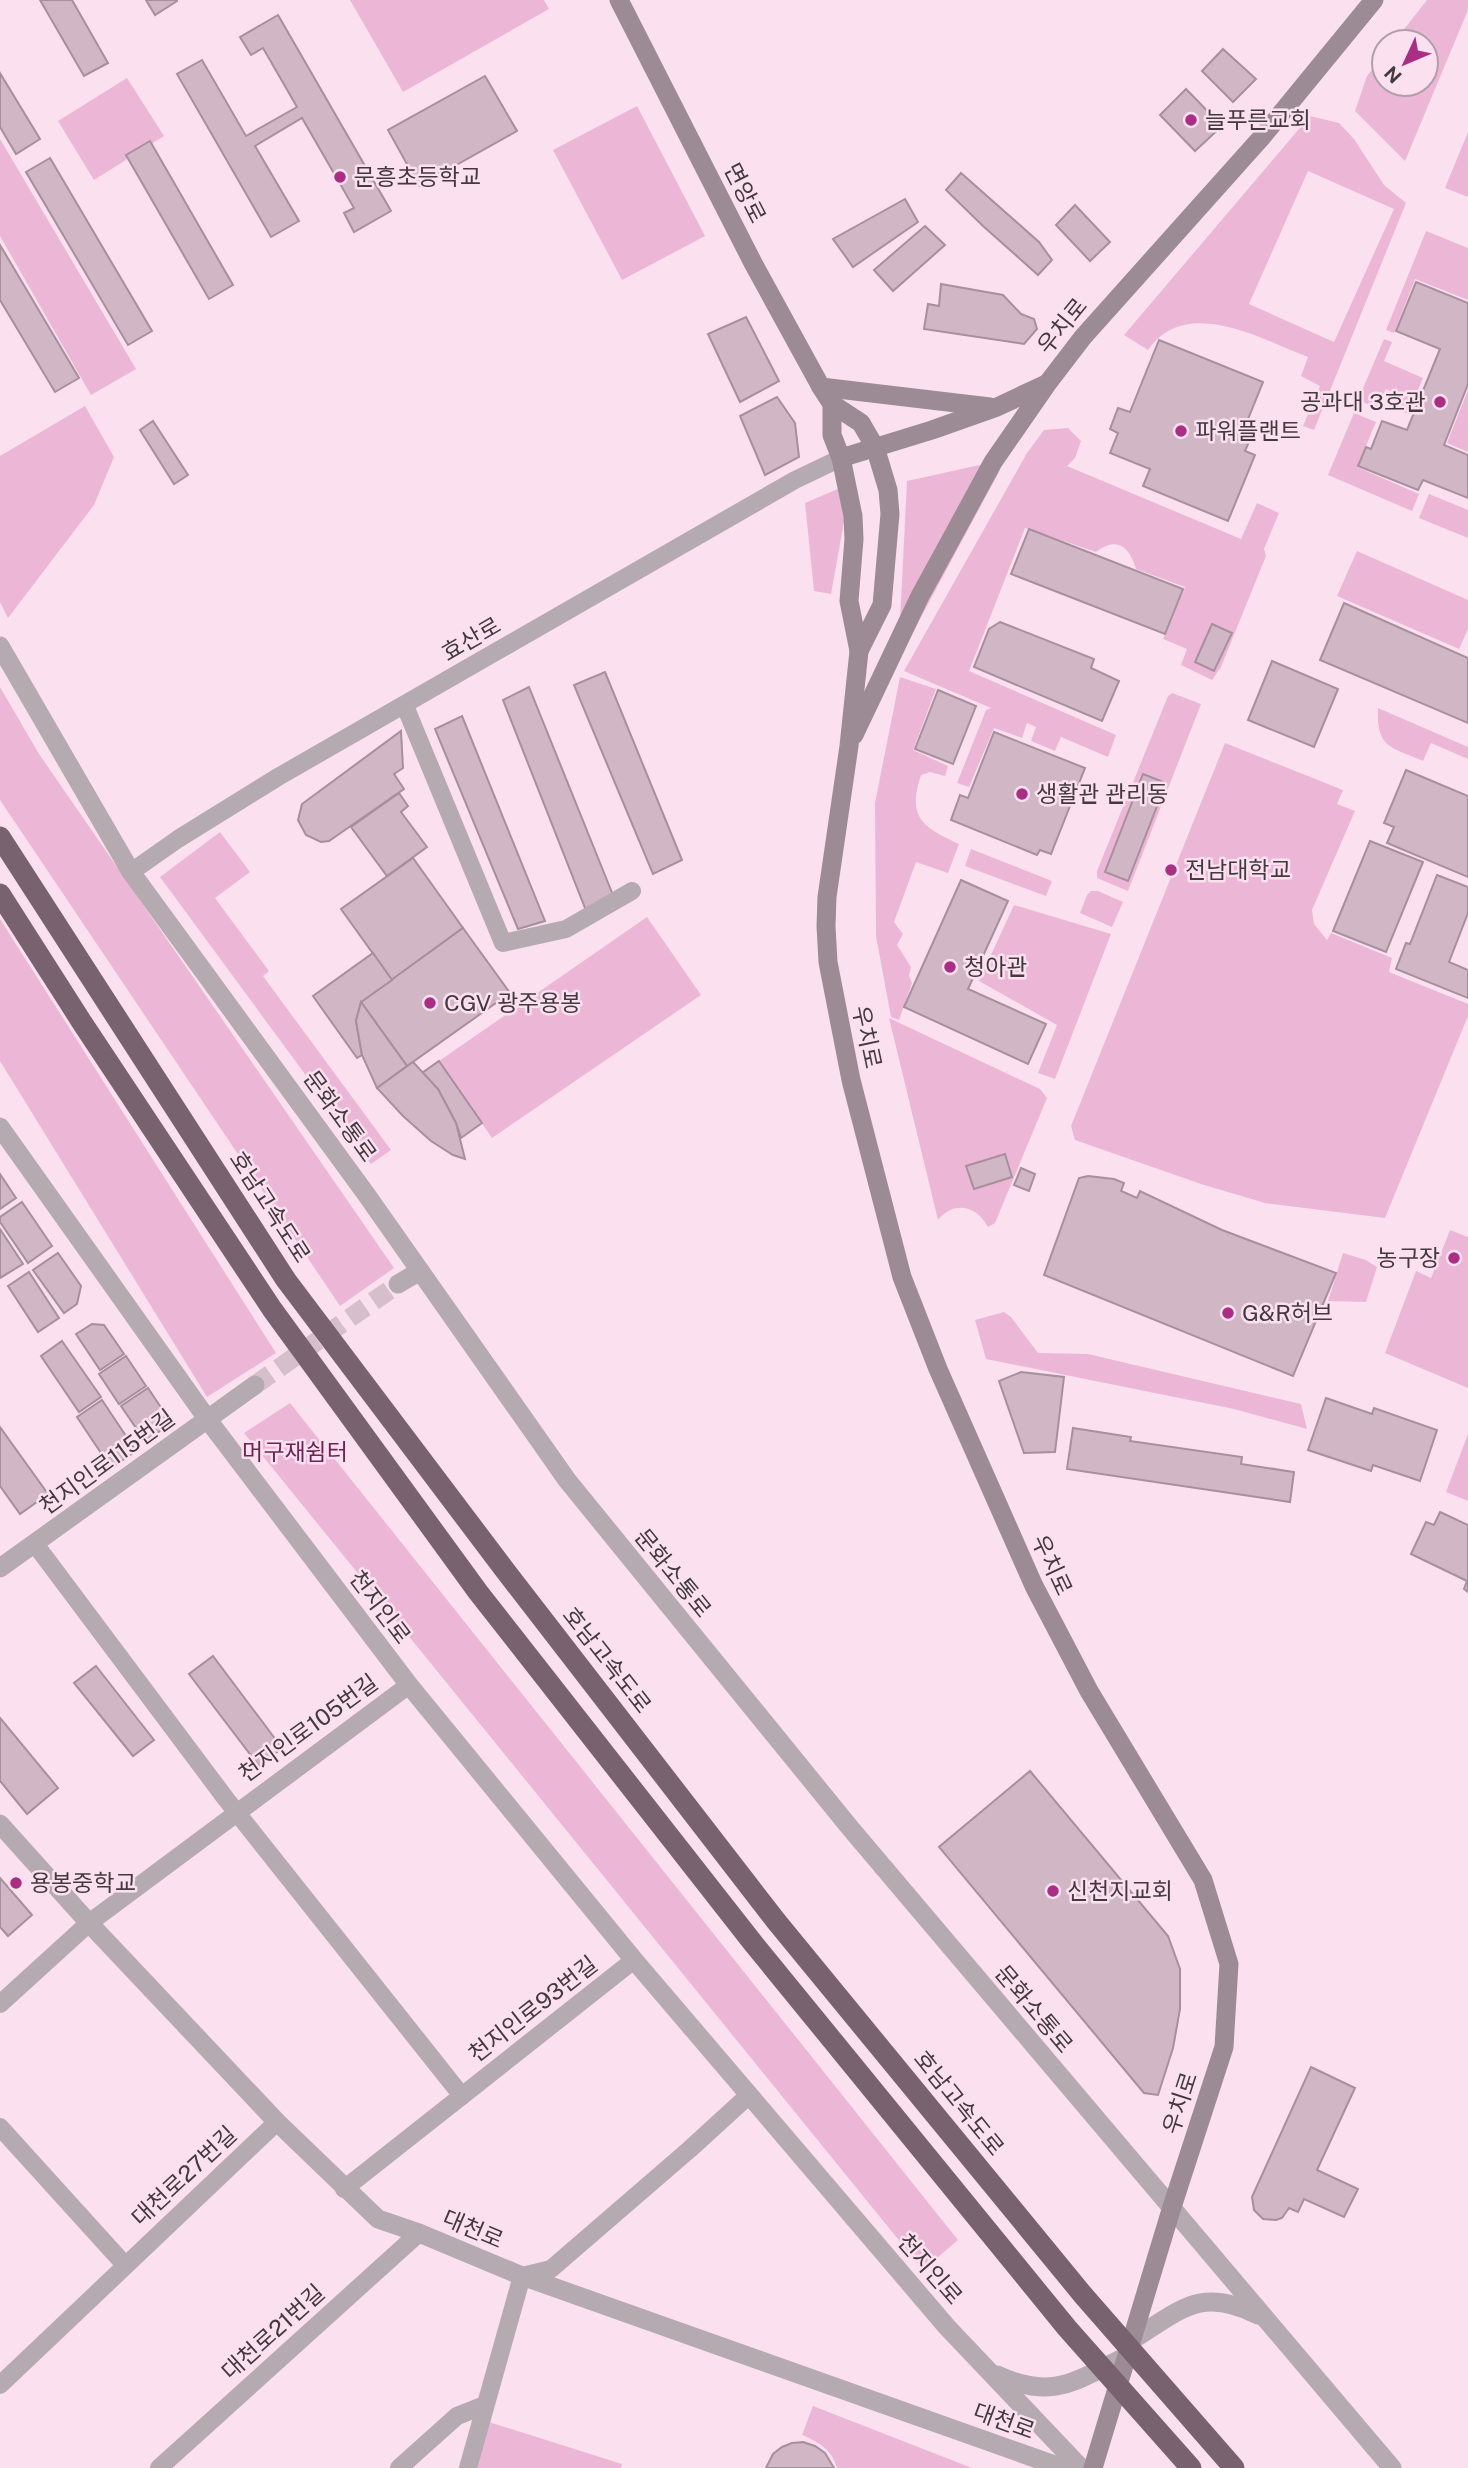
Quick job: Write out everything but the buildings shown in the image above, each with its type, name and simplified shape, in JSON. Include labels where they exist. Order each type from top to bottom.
[{"type":"highway","name":"호남고속도로","points":[[0,837],[286,1280],[512,1580],[776,1921],[1083,2295],[1234,2468]]},
{"type":"highway","points":[[0,894],[272,1309],[478,1592],[752,1943],[1067,2328],[1191,2468]]},
{"type":"main road","name":"면앙로","points":[[619,0],[753,263],[821,387],[832,404],[861,423],[875,447]]},
{"type":"main road","name":"우치로","points":[[859,651],[882,605],[886,568],[890,514],[888,490],[875,447],[998,407],[1047,384],[1083,337],[1261,138],[1374,0]]},
{"type":"main road","points":[[849,746],[937,564],[993,463],[1047,384]]},
{"type":"main road","points":[[821,387],[998,407]]},
{"type":"main road","points":[[832,404],[832,435],[841,458],[875,447]]},
{"type":"main road","name":"우치로","points":[[841,458],[853,516],[849,601],[859,651],[849,746],[827,897],[826,926],[828,962],[850,1080],[902,1278],[938,1368],[1034,1586],[1089,1690],[1203,1880],[1229,1964],[1224,2047],[1171,2210],[1093,2468]]},
{"type":"street","name":"효산로","points":[[131,872],[278,777],[795,480],[841,458]]},
{"type":"street","name":"문화소통로","points":[[0,646],[131,872],[420,1270],[567,1480],[860,1840],[1392,2468]]},
{"type":"street","points":[[405,706],[503,943],[566,929],[632,891]]},
{"type":"street","name":"천지인로","points":[[0,1127],[208,1420],[409,1685],[748,2096],[938,2317],[1081,2468]]},
{"type":"street","points":[[398,1284],[420,1270]]},
{"type":"street","name":"천지인로115번길","points":[[0,1569],[255,1385]]},
{"type":"street","name":"천지인로115번길","points":[[35,1544],[114,1651]]},
{"type":"street","name":"천지인로105번길","points":[[114,1651],[338,1940]]},
{"type":"street","name":"천지인로105번길","points":[[0,2004],[89,1923],[236,1811],[409,1685]]},
{"type":"street","name":"대천로","points":[[0,1824],[89,1923],[277,2122],[378,2219],[522,2276],[1063,2468]]},
{"type":"street","name":"천지인로93번길","points":[[338,1940],[462,2096]]},
{"type":"street","name":"천지인로93번길","points":[[344,2189],[634,1960]]},
{"type":"street","points":[[468,2468],[522,2276],[551,2269],[748,2096]]},
{"type":"street","name":"대천로27번길","points":[[0,2385],[277,2122]]},
{"type":"street","points":[[0,2127],[125,2265]]},
{"type":"street","name":"대천로21번길","points":[[159,2468],[419,2233]]},
{"type":"street","points":[[988,2371],[1019,2385],[1042,2389],[1065,2385],[1130,2348],[1188,2306],[1202,2301],[1229,2303],[1264,2318]]},
{"type":"street","points":[[399,2468],[457,2416],[485,2405]]},
{"type":"green space","points":[[350,0],[544,0],[549,9],[403,92]]},
{"type":"green space","points":[[1427,0],[1468,0],[1468,10],[1440,77],[1440,28],[1405,28]]},
{"type":"green space","points":[[1370,72],[1370,98],[1431,98],[1405,161],[1355,111]]},
{"type":"green space","points":[[127,78],[164,136],[94,180],[58,121]]},
{"type":"green space","points":[[637,106],[705,236],[622,280],[553,150]]},
{"type":"green space","points":[[1310,116],[1339,123],[1354,139],[1384,185],[1406,203],[1314,430],[1303,426],[1320,386],[1301,376],[1308,357],[1247,332],[1203,323],[1182,325],[1164,334],[1148,350],[1124,335]],"holes":[[[1308,171],[1394,209],[1334,342],[1249,304]]]},
{"type":"green space","points":[[1468,132],[1468,197],[1445,188]]},
{"type":"green space","points":[[0,139],[136,369],[91,395],[0,236]]},
{"type":"green space","points":[[1426,231],[1468,248],[1468,300],[1415,279],[1394,333],[1386,330]]},
{"type":"green space","points":[[1384,339],[1392,342],[1384,361],[1423,378],[1408,414],[1396,409],[1401,396],[1386,389],[1377,408],[1358,400]]},
{"type":"green space","points":[[1468,390],[1468,452],[1447,443]]},
{"type":"green space","points":[[85,406],[114,457],[94,505],[8,618],[0,602],[0,456]]},
{"type":"green space","points":[[1354,413],[1376,422],[1357,467],[1419,494],[1412,511],[1328,475]]},
{"type":"green space","points":[[1068,428],[1081,441],[1075,458],[1067,466],[1241,539],[1257,503],[1279,513],[1264,549],[1266,556],[1221,667],[1212,680],[1181,665],[1187,649],[1163,639],[1185,587],[1136,569],[1126,549],[1116,544],[1096,552],[1025,528],[969,671],[1116,735],[1108,757],[1061,737],[1055,751],[1031,741],[1036,727],[1027,723],[1022,738],[994,728],[969,787],[957,783],[986,710],[991,708],[904,671],[1027,453],[1044,430]]},
{"type":"green space","points":[[993,462],[1000,470],[898,660],[907,481]]},
{"type":"green space","points":[[840,488],[845,516],[831,594],[814,591],[805,503]]},
{"type":"green space","points":[[1429,494],[1468,510],[1468,538],[1419,518]]},
{"type":"green space","points":[[1357,551],[1468,600],[1468,629],[1459,649],[1337,596]]},
{"type":"green space","points":[[900,677],[936,689],[913,750],[948,766],[945,776],[930,772],[921,775],[917,789],[917,811],[927,826],[959,844],[948,873],[916,862],[894,922],[903,934],[897,945],[911,967],[909,976],[912,983],[899,1020],[891,1017],[876,936],[875,803]]},
{"type":"green space","points":[[0,687],[39,754],[394,1268],[340,1306],[0,800]]},
{"type":"green space","points":[[1172,693],[1201,704],[1128,891],[1097,878],[1097,871],[1168,696]]},
{"type":"green space","points":[[1378,708],[1468,747],[1468,759],[1431,743],[1423,761],[1394,749],[1383,739]]},
{"type":"green space","points":[[1225,743],[1343,790],[1337,804],[1355,811],[1312,910],[1314,924],[1327,940],[1331,933],[1392,958],[1389,972],[1468,1004],[1468,1016],[1385,1218],[1265,1203],[1201,1184],[1075,1140],[1071,1126]]},
{"type":"green space","points":[[220,832],[250,872],[215,898],[269,971],[263,976],[391,1150],[371,1164],[160,877]]},
{"type":"green space","points":[[971,849],[1052,881],[1046,896],[965,866]]},
{"type":"green space","points":[[1091,891],[1098,891],[1123,902],[1112,927],[1080,913]]},
{"type":"green space","points":[[1014,905],[1111,934],[1055,1079],[1038,1073],[1057,1025],[979,981]]},
{"type":"green space","points":[[647,917],[701,995],[492,1138],[439,1061]]},
{"type":"green space","points":[[0,919],[276,1353],[207,1397],[0,1061]]},
{"type":"green space","points":[[889,1018],[1040,1089],[1047,1098],[995,1223],[988,1227],[978,1214],[965,1208],[951,1210],[938,1220]]},
{"type":"green space","points":[[1450,1230],[1468,1237],[1468,1388],[1385,1353],[1416,1271],[1431,1278]]},
{"type":"green space","points":[[1343,1253],[1366,1260],[1377,1267],[1366,1302],[1328,1301]]},
{"type":"green space","points":[[1004,1312],[1011,1317],[1038,1353],[1088,1354],[1301,1404],[1307,1429],[1234,1409],[986,1359],[975,1320]]},
{"type":"green space","name":"머구재쉼터","points":[[290,1403],[958,2240],[923,2270],[244,1433]]},
{"type":"green space","points":[[1468,1434],[1468,1501],[1446,1492]]},
{"type":"green space","points":[[813,2406],[972,2468],[837,2468],[824,2447],[802,2435]]},
{"type":"green space","points":[[489,2422],[622,2464],[621,2468],[477,2468]]},
{"type":"tunnel","points":[[255,1385],[398,1284]]},
{"type":"place","name":"늘푸른교회","points":[[1191,120]]},
{"type":"place","name":"문흥초등학교","points":[[340,177]]},
{"type":"place","name":"공과대 3호관","points":[[1440,402]]},
{"type":"place","name":"파워플랜트","points":[[1181,431]]},
{"type":"place","name":"생활관 관리동","points":[[1022,794]]},
{"type":"place","name":"전남대학교","points":[[1171,870]]},
{"type":"place","name":"청아관","points":[[950,967]]},
{"type":"place","name":"CGV 광주용봉","points":[[430,1003]]},
{"type":"place","name":"농구장","points":[[1454,1258]]},
{"type":"place","name":"G&R허브","points":[[1228,1313]]},
{"type":"place","name":"용봉중학교","points":[[16,1883]]},
{"type":"place","name":"신천지교회","points":[[1053,1891]]}]
